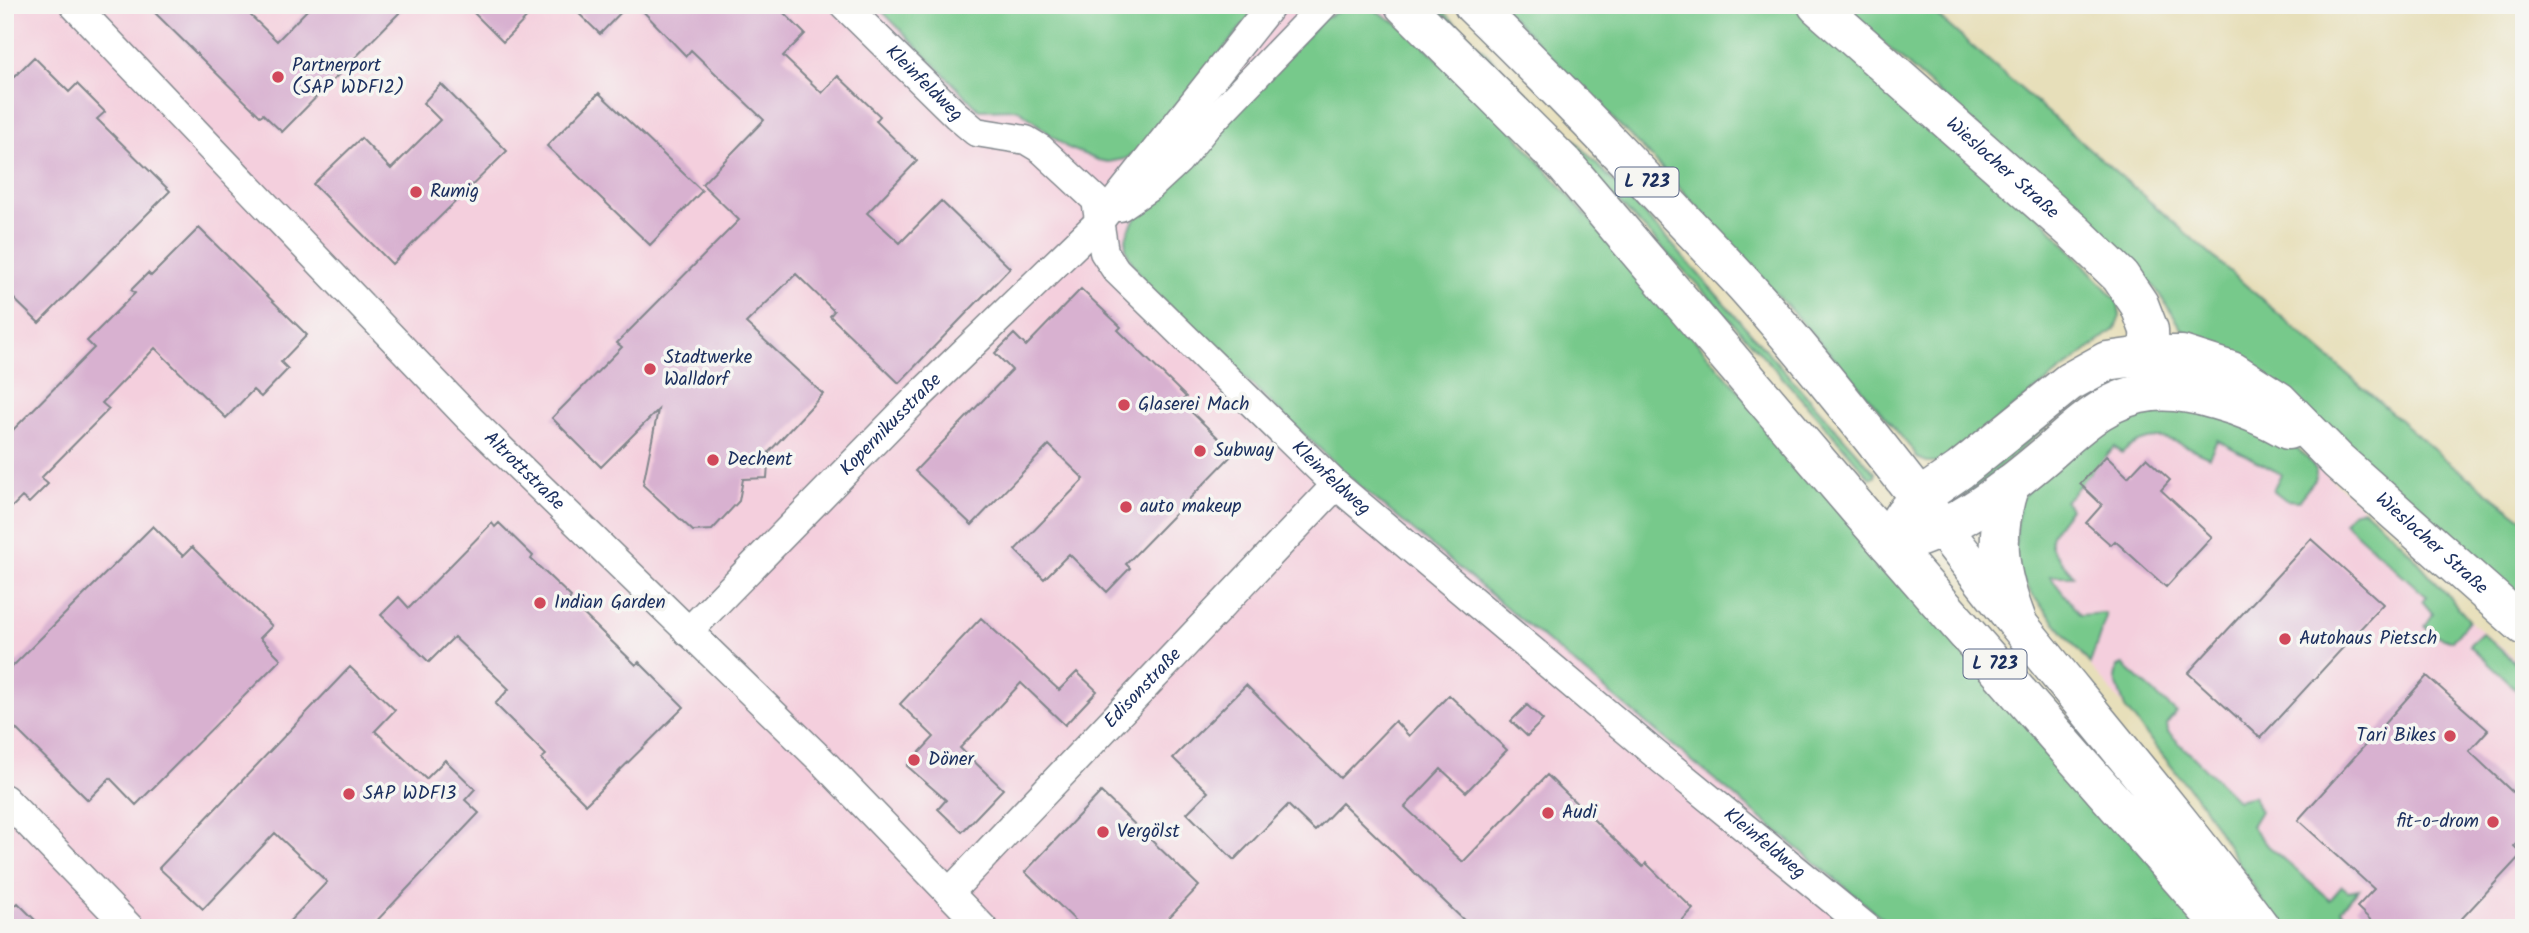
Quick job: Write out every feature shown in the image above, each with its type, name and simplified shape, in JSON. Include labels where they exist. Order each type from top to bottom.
[{"type":"main road","name":"L 723","points":[[1404,5],[1564,164],[2224,928]]},
{"type":"main road","name":"L 723","points":[[1474,5],[1560,90],[1748,288],[1866,428],[1918,499],[2174,814],[2261,928]]},
{"type":"main road","name":"Wieslocher Straße","points":[[1817,5],[2073,231],[2119,276],[2139,304],[2149,330],[2151,373]]},
{"type":"main road","name":"Wieslocher Straße","points":[[2151,373],[2107,361],[2069,382],[1960,470],[1918,499],[1893,531],[1890,544],[1923,538],[1944,528],[2010,484],[2076,428],[2151,373],[2182,355],[2232,371],[2279,401],[2338,461],[2524,626]]},
{"type":"main road","points":[[2010,484],[2001,511],[2000,542],[2004,589],[2018,623]]},
{"type":"street","name":"Altrottstraße","points":[[74,5],[470,419],[821,760],[983,928]]},
{"type":"street","name":"Kleinfeldweg","points":[[845,5],[976,132],[1026,140],[1041,149],[1096,200],[1104,252],[1116,270],[1336,485],[1655,754],[1867,928]]},
{"type":"street","name":"Kopernikusstraße","points":[[688,632],[919,396],[1098,223],[1271,5]]},
{"type":"street","name":"Kopernikusstraße","points":[[1098,223],[1151,186],[1178,161],[1206,127],[1324,5]]},
{"type":"street","name":"Edisonstraße","points":[[949,893],[1336,485]]},
{"type":"street","points":[[5,799],[130,928]]},
{"type":"shaded area","points":[[5,5],[876,5],[979,110],[1018,109],[1066,147],[1108,162],[1260,5],[1404,5],[1391,19],[1373,9],[1357,484],[1894,928],[5,928]]},
{"type":"shaded area","points":[[2108,415],[2306,456],[2400,541],[2469,620],[2524,667],[2524,928],[2343,928],[2125,708],[2049,616],[2019,574]]},
{"type":"green space","points":[[876,5],[1260,5],[1139,151],[1125,159],[1108,162],[1066,147],[1018,109],[979,110]]},
{"type":"green space","points":[[1423,5],[1437,5],[1576,142],[1669,241],[1875,473],[1875,477],[1870,478],[1763,356],[1652,237]]},
{"type":"green space","points":[[1500,5],[1801,5],[2043,220],[2118,302],[2120,316],[2115,329],[1943,462],[1927,462],[1915,457],[1915,453],[1854,380],[1659,165]]},
{"type":"green space","points":[[1841,5],[1925,5],[2441,456],[2524,520],[2524,599],[2215,351],[2183,330],[2151,282]]},
{"type":"green space","points":[[1348,7],[1373,9],[1405,28],[1502,119],[2208,928],[1894,928],[1357,484],[1149,288],[1127,253],[1126,245],[1130,227],[1147,200],[1324,18]]},
{"type":"green space","points":[[2117,378],[2076,401],[1973,491],[1952,501],[1950,499],[2078,391]]},
{"type":"green space","points":[[2162,399],[2281,437],[2306,456],[2316,470],[2315,480],[2298,501],[2286,500],[2273,490],[2281,474],[2217,440],[2209,457],[2165,439],[2145,440],[2122,453],[2115,447],[2065,501],[2070,509],[2051,537],[2053,550],[2074,576],[2050,576],[2080,615],[2105,613],[2106,616],[2090,664],[2033,596],[2019,574],[2014,559],[2019,501],[2063,450]]},
{"type":"green space","points":[[2363,509],[2400,541],[2469,620],[2452,641],[2431,633],[2425,626],[2433,614],[2422,601],[2426,596],[2344,522],[2352,512]]},
{"type":"green space","points":[[2482,633],[2524,671],[2524,697],[2469,645]]},
{"type":"green space","points":[[2123,665],[2176,712],[2167,723],[2168,732],[2237,800],[2254,796],[2260,811],[2251,826],[2265,843],[2330,900],[2342,886],[2348,891],[2359,889],[2341,909],[2354,928],[2279,928],[2203,806],[2125,708],[2115,679],[2117,667]]},
{"type":"building","name":"Partnerport (SAP WDF12)","points":[[147,5],[240,5],[277,41],[312,5],[407,5],[282,132],[263,114],[260,116]]},
{"type":"building","points":[[466,5],[539,5],[503,42]]},
{"type":"building","points":[[570,5],[628,5],[600,34]]},
{"type":"building","points":[[637,5],[776,5],[805,34],[783,56],[822,93],[838,76],[880,116],[876,121],[917,161],[867,213],[900,243],[941,201],[1010,268],[899,383],[830,316],[834,311],[796,274],[746,323],[823,394],[769,452],[767,478],[743,479],[739,501],[712,530],[693,531],[643,485],[658,410],[601,467],[552,418],[622,347],[617,343],[739,220],[702,184],[764,120],[691,50],[686,56]]},
{"type":"building","points":[[34,57],[69,92],[77,84],[105,112],[97,119],[170,191],[39,323],[5,290],[5,86]]},
{"type":"building","name":"Rumig","points":[[441,84],[507,151],[392,264],[313,184],[361,138],[391,169],[440,120],[423,103]]},
{"type":"building","points":[[599,93],[702,191],[650,245],[547,146]]},
{"type":"building","points":[[199,228],[307,335],[281,362],[288,369],[261,397],[253,390],[226,418],[155,348],[102,403],[109,409],[41,478],[48,484],[29,503],[22,497],[5,514],[5,438],[94,348],[87,341],[135,293],[131,290],[148,273],[151,276]]},
{"type":"building","points":[[1081,289],[1121,327],[1118,330],[1186,397],[1181,402],[1234,453],[1126,564],[1130,568],[1107,592],[1069,554],[1044,579],[1015,550],[1084,479],[1049,445],[972,525],[915,471],[1012,370],[995,353],[1014,334],[1026,346]]},
{"type":"building","points":[[2106,456],[2128,477],[2146,458],[2170,480],[2161,490],[2212,537],[2166,587],[2115,541],[2111,545],[2086,523],[2102,505],[2080,484]]},
{"type":"building","points":[[492,523],[495,527],[499,523],[533,556],[531,559],[571,597],[569,600],[636,665],[639,662],[684,707],[586,804],[541,759],[546,755],[495,704],[509,689],[454,637],[429,662],[381,615],[399,597],[409,608]]},
{"type":"building","points":[[153,526],[183,556],[192,547],[272,626],[260,638],[281,659],[136,805],[110,778],[88,800],[5,718],[5,674]]},
{"type":"building","points":[[2311,539],[2383,604],[2260,738],[2188,673]]},
{"type":"building","points":[[981,618],[1059,690],[1077,672],[1097,691],[1065,725],[1021,683],[960,748],[1003,789],[962,832],[938,809],[946,800],[907,766],[934,737],[900,704]]},
{"type":"building","name":"SAP WDF13","points":[[350,667],[395,710],[375,731],[426,779],[445,760],[475,789],[465,800],[479,813],[370,928],[283,928],[327,882],[275,833],[203,909],[159,868]]},
{"type":"building","points":[[2427,676],[2488,730],[2469,751],[2524,803],[2524,836],[2514,846],[2522,854],[2453,928],[2379,928],[2357,907],[2374,889],[2298,820]]},
{"type":"building","points":[[1246,685],[1340,778],[1395,721],[1409,736],[1449,695],[1507,750],[1466,792],[1441,769],[1405,807],[1463,862],[1547,775],[1643,867],[1646,863],[1693,909],[1675,928],[1472,928],[1342,803],[1315,831],[1288,805],[1234,860],[1187,813],[1208,792],[1173,758]]},
{"type":"building","points":[[1527,705],[1543,720],[1527,736],[1511,721]]},
{"type":"building","name":"Vergölst","points":[[1101,792],[1199,886],[1159,928],[1083,928],[1025,872]]},
{"type":"building","points":[[18,903],[43,928],[5,928],[5,916]]},
{"type":"place","name":"Partnerport (SAP WDF12)","points":[[278,77]]},
{"type":"place","name":"Rumig","points":[[416,192]]},
{"type":"place","name":"Stadtwerke Walldorf","points":[[650,369]]},
{"type":"place","name":"Glaserei Mach","points":[[1124,405]]},
{"type":"place","name":"Subway","points":[[1200,451]]},
{"type":"place","name":"Dechent","points":[[713,460]]},
{"type":"place","name":"auto makeup","points":[[1126,507]]},
{"type":"place","name":"Indian Garden","points":[[540,603]]},
{"type":"place","name":"Autohaus Pietsch","points":[[2285,639]]},
{"type":"place","name":"Tari Bikes","points":[[2450,736]]},
{"type":"place","name":"Döner","points":[[914,760]]},
{"type":"place","name":"SAP WDF13","points":[[349,794]]},
{"type":"place","name":"Audi","points":[[1548,813]]},
{"type":"place","name":"fit-o-drom","points":[[2493,822]]},
{"type":"place","name":"Vergölst","points":[[1103,832]]}]
